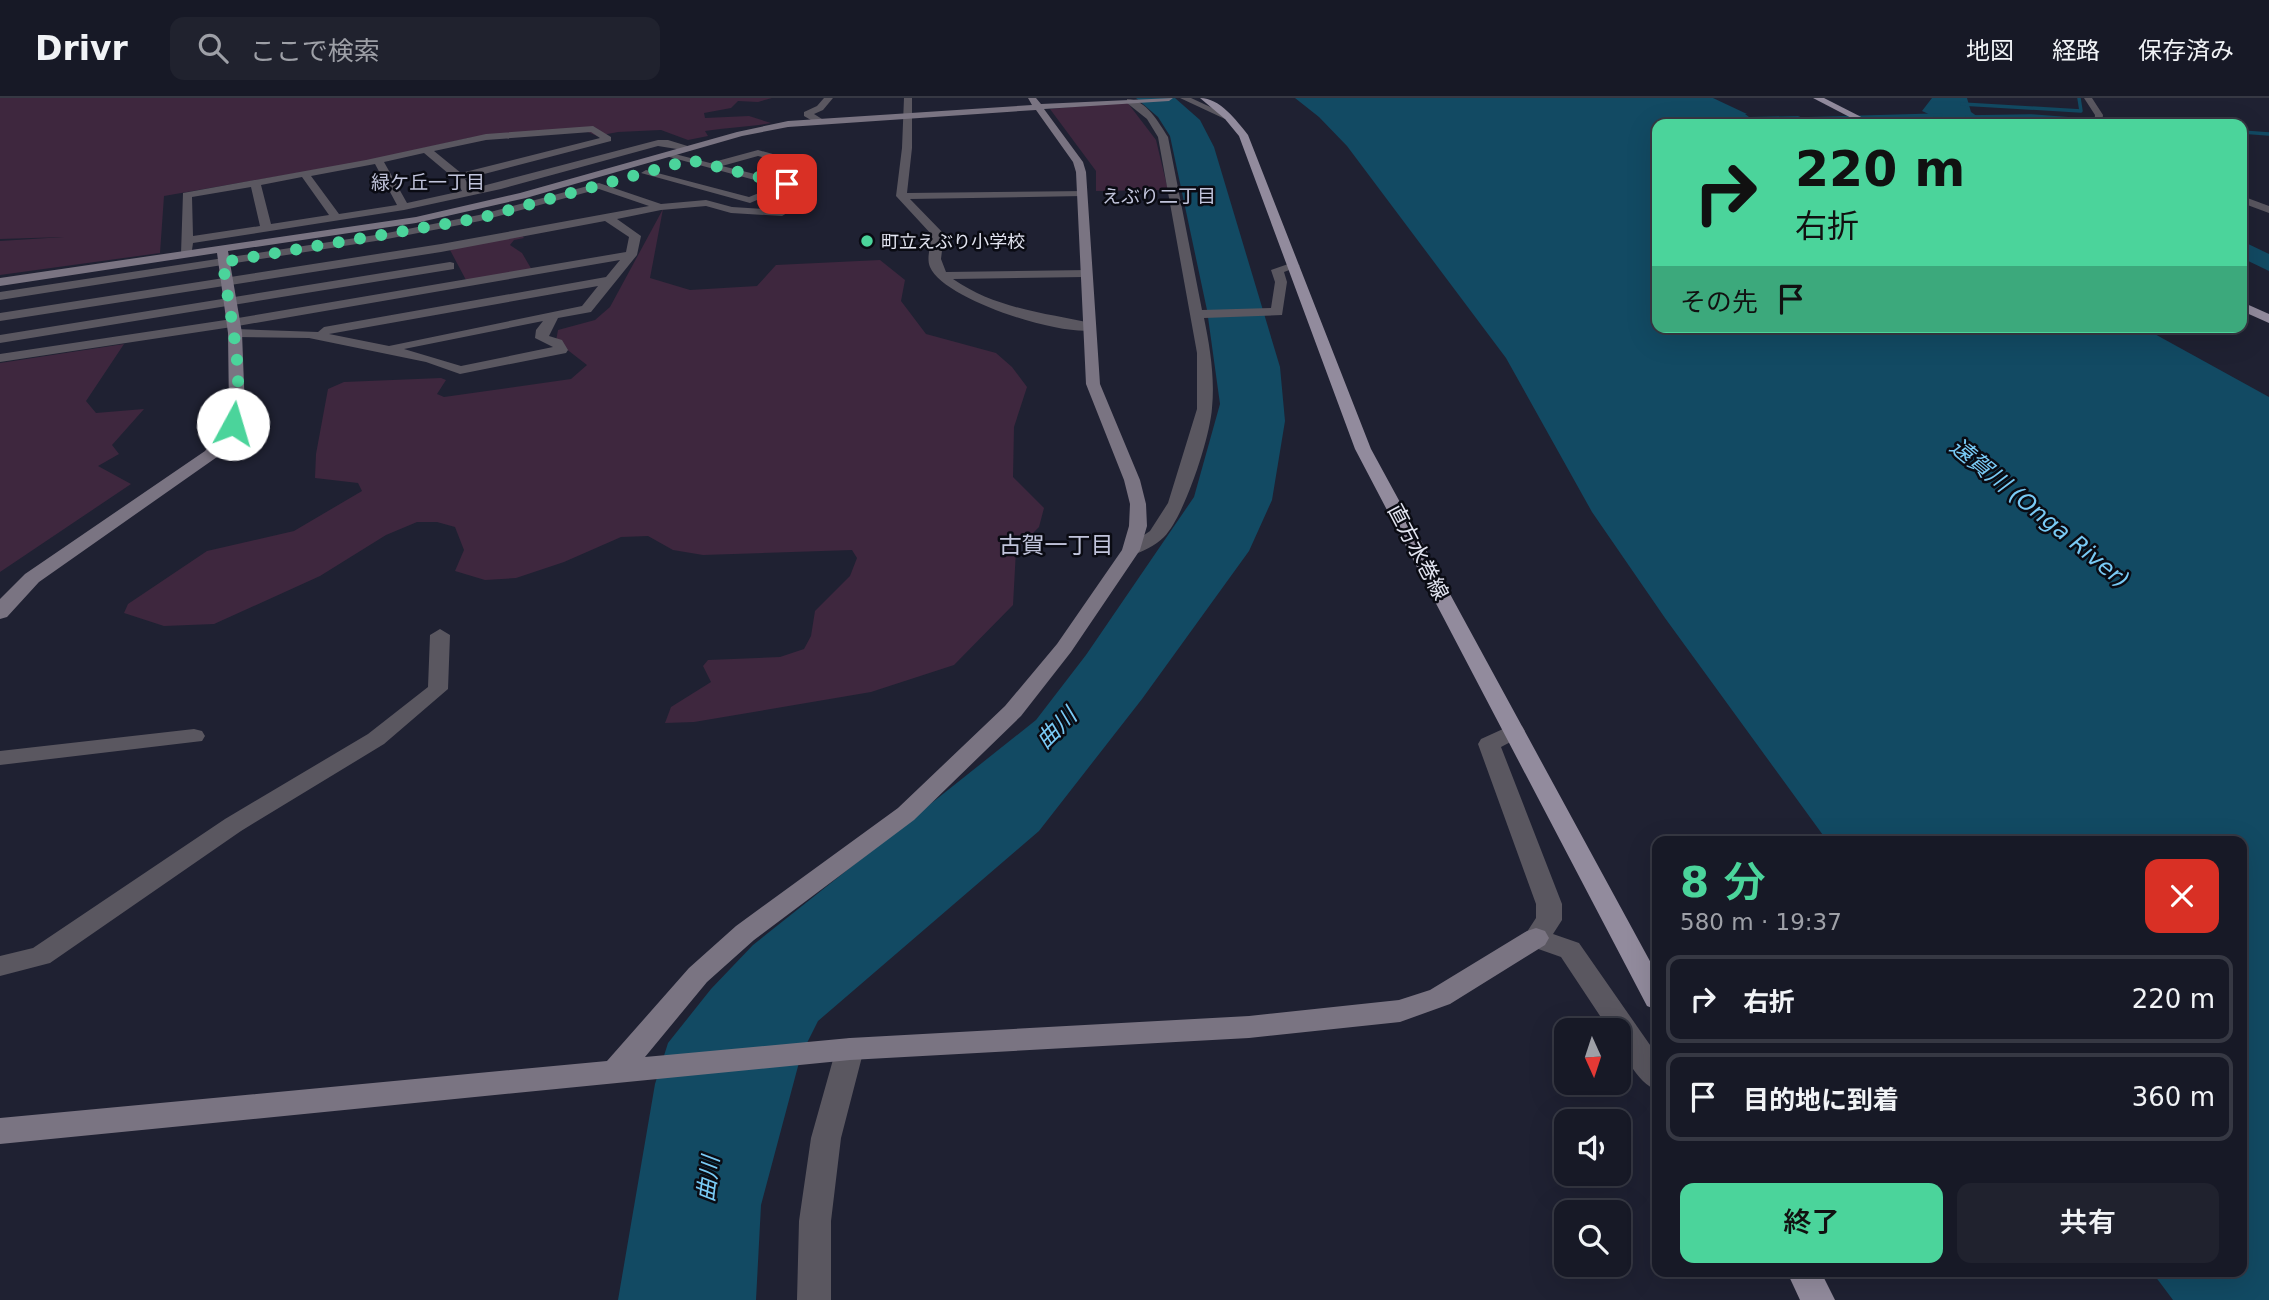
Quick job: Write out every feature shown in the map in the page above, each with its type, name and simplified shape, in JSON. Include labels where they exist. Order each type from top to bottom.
[{"type":"main road","name":"直方水巻線","points":[[1204,98],[1228,117],[1243,135],[1363,449],[1652,990]]},
{"type":"main road","points":[[1817,98],[1860,119]]},
{"type":"main road","points":[[2247,308],[2269,319]]},
{"type":"main road","points":[[1806,1277],[1818,1300]]},
{"type":"street","points":[[819,121],[807,114],[820,108],[829,98]]},
{"type":"street","points":[[901,196],[907,148],[908,98]]},
{"type":"street","points":[[0,296],[455,212],[762,128],[1035,102],[1169,98]]},
{"type":"street","points":[[1184,98],[1228,117]]},
{"type":"street","points":[[2088,98],[2099,119]]},
{"type":"street","points":[[1131,550],[1157,534],[1176,503],[1205,409],[1203,353],[1163,137],[1151,117],[1132,101]]},
{"type":"street","points":[[614,1073],[698,975],[745,933],[906,814],[1013,711],[1064,648],[1131,550],[1138,526],[1138,504],[1132,480],[1093,384],[1083,193],[1078,162],[1035,102]]},
{"type":"street","points":[[187,254],[187,195],[486,137],[593,129],[608,139],[639,148]]},
{"type":"street","points":[[486,137],[506,149]]},
{"type":"street","points":[[459,177],[608,139]]},
{"type":"street","points":[[189,240],[404,207],[469,194],[639,148],[668,143],[688,148]]},
{"type":"street","points":[[425,149],[459,177],[469,194]]},
{"type":"street","points":[[712,166],[758,153],[811,166],[767,180]]},
{"type":"street","points":[[516,154],[526,160]]},
{"type":"street","points":[[646,173],[750,201],[787,184],[665,155]]},
{"type":"street","points":[[378,160],[404,207]]},
{"type":"street","points":[[0,282],[187,254],[223,256],[436,226],[527,207],[690,160]]},
{"type":"street","points":[[304,174],[336,218]]},
{"type":"street","points":[[256,182],[266,228]]},
{"type":"street","points":[[599,186],[661,206]]},
{"type":"street","points":[[901,196],[1083,193]]},
{"type":"street","points":[[901,196],[938,234],[935,266],[942,276],[971,297],[1066,326],[1090,327]]},
{"type":"street","points":[[2247,201],[2269,211]]},
{"type":"street","points":[[0,317],[441,248],[661,206],[706,203],[731,210],[782,213]]},
{"type":"street","points":[[388,349],[586,309],[631,255],[635,236],[606,216]]},
{"type":"street","points":[[436,226],[441,248],[461,284]]},
{"type":"street","points":[[0,358],[233,328],[461,284],[631,255]]},
{"type":"street","points":[[0,613],[32,578],[211,454],[233,424],[237,410],[233,328],[223,256]]},
{"type":"street","points":[[0,339],[450,266]]},
{"type":"street","points":[[1196,314],[1277,312],[1281,282],[1277,270],[1294,267]]},
{"type":"street","points":[[942,276],[1086,273]]},
{"type":"street","points":[[309,334],[612,280]]},
{"type":"street","points":[[233,328],[309,334],[430,359],[460,370],[561,350],[556,343],[542,338],[543,330],[554,315]]},
{"type":"street","points":[[0,966],[41,956],[233,825],[376,739],[438,689],[440,635]]},
{"type":"street","points":[[0,1131],[850,1049],[1249,1027],[1400,1011],[1440,997],[1536,938],[1549,920],[1549,904],[1489,744],[1514,731]]},
{"type":"street","points":[[0,758],[194,736]]},
{"type":"street","points":[[1536,938],[1551,941],[1570,950],[1652,1071]]},
{"type":"street","points":[[814,1300],[815,1221],[826,1138],[850,1049]]},
{"type":"shaded area","points":[[0,98],[772,98],[758,102],[738,101],[731,108],[704,113],[705,118],[749,116],[771,123],[705,131],[708,136],[688,140],[661,130],[597,136],[581,129],[473,137],[366,161],[164,196],[160,253],[0,275],[0,241],[64,237],[0,239]]},
{"type":"shaded area","points":[[1127,102],[1156,140],[1168,190],[1096,191],[1096,171],[1050,109]]},
{"type":"shaded area","points":[[663,209],[650,278],[690,290],[757,286],[776,265],[880,260],[905,280],[901,301],[926,334],[996,353],[1012,367],[1027,387],[1014,427],[1013,477],[1044,508],[1039,527],[1016,550],[1013,605],[954,665],[871,692],[694,722],[665,723],[671,707],[711,682],[703,666],[708,660],[780,657],[804,649],[811,636],[815,611],[850,576],[857,558],[852,550],[703,555],[673,550],[648,536],[621,537],[564,562],[516,578],[485,580],[455,571],[464,550],[455,527],[437,522],[417,522],[386,535],[320,576],[214,624],[164,626],[124,613],[128,604],[207,551],[294,531],[362,491],[358,483],[315,478],[316,454],[328,389],[344,382],[441,378],[446,380],[437,394],[444,397],[571,379],[587,365],[556,341],[558,330],[595,320],[610,307]]},
{"type":"shaded area","points":[[521,234],[524,238],[514,240],[510,245],[522,253],[532,270],[466,280],[450,250]]},
{"type":"shaded area","points":[[124,344],[86,401],[96,413],[144,409],[112,445],[119,454],[98,466],[131,484],[0,572],[0,363]]},
{"type":"water","name":"曲川","points":[[1136,98],[1175,98],[1200,120],[1214,147],[1280,367],[1285,421],[1272,500],[1249,551],[1142,699],[1039,831],[818,1021],[801,1055],[761,1205],[756,1300],[618,1300],[655,1084],[668,1043],[711,989],[753,945],[1036,720],[1086,655],[1194,497],[1220,404],[1207,310],[1170,136],[1158,117]]},
{"type":"water","name":"遠賀川 (Onga River)","points":[[1295,98],[1713,98],[1749,117],[1798,116],[1806,119],[1652,119],[1652,333],[2153,333],[2269,397],[2269,1300],[2173,1300],[2156,1277],[2247,1277],[2247,836],[1824,836],[1665,618],[1592,512],[1506,358],[1347,146],[1319,117]]},
{"type":"water","points":[[1932,98],[1967,98],[1971,112],[1981,119],[1939,119],[1922,111]]},
{"type":"water","points":[[2247,243],[2269,254],[2269,271],[2247,260]]},
{"type":"waterway","points":[[1962,104],[2081,111],[2079,98]]},
{"type":"waterway","points":[[1799,119],[1941,115]]},
{"type":"waterway","points":[[1967,117],[2031,116],[2071,119]]},
{"type":"waterway","points":[[2247,132],[2269,134]]},
{"type":"place","name":"町立えぶり小学校","points":[[867,241]]},
{"type":"district","name":"緑ケ丘一丁目","points":[[428,182]]},
{"type":"district","name":"えぶり二丁目","points":[[1159,196]]},
{"type":"district","name":"古賀一丁目","points":[[1056,545]]},
{"type":"route","points":[[233,424],[237,410],[235,333],[223,262],[382,237],[480,218],[690,160],[787,184]]}]
